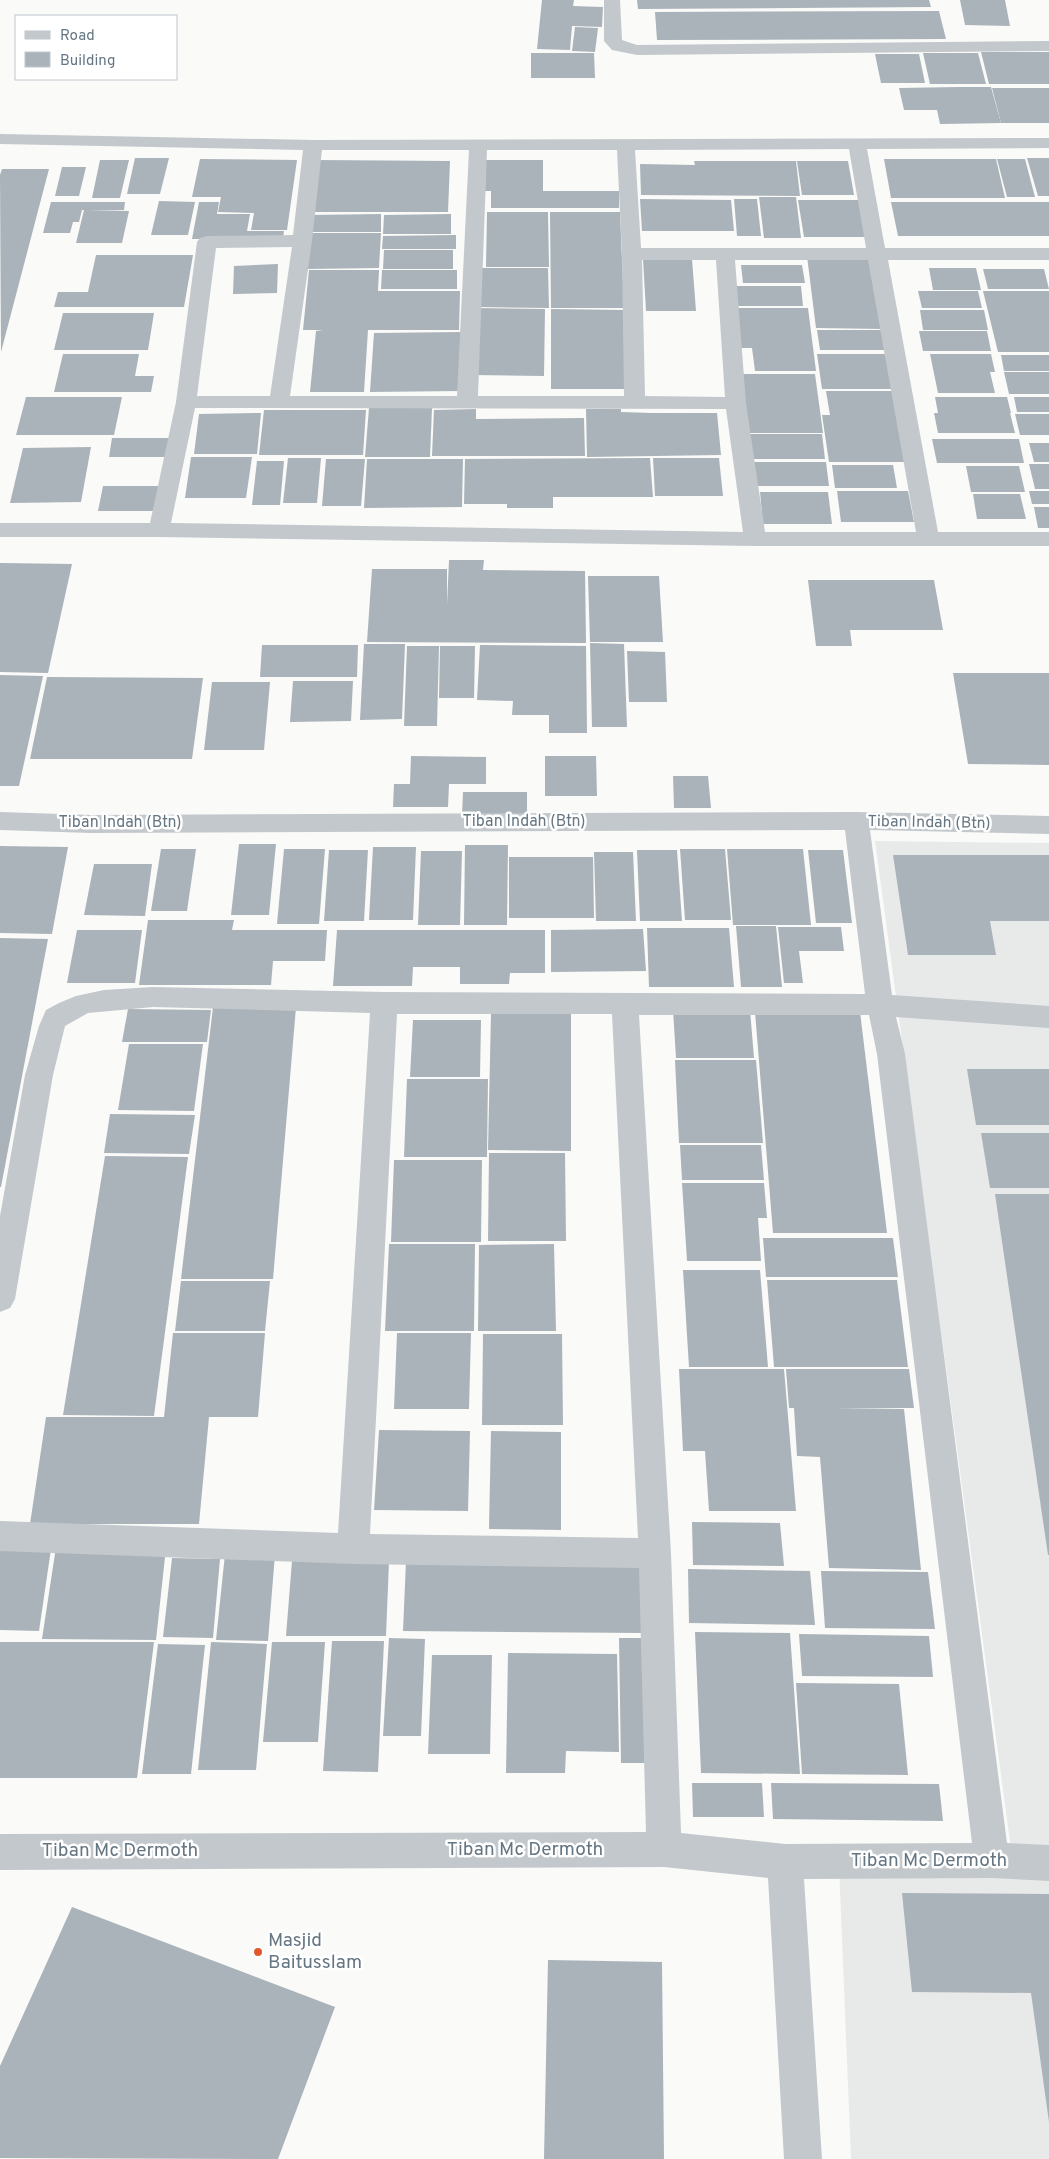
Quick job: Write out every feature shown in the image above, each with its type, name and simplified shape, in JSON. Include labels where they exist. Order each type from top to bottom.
[{"type":"street","points":[[612,0],[613,41],[618,46],[637,50],[1049,46]]},
{"type":"street","points":[[0,139],[313,145],[1049,143]]},
{"type":"street","points":[[857,144],[928,538]]},
{"type":"street","points":[[279,403],[302,241],[313,145]]},
{"type":"street","points":[[467,403],[478,145]]},
{"type":"street","points":[[626,145],[632,254],[635,403]]},
{"type":"street","points":[[159,530],[186,402],[206,242],[302,241]]},
{"type":"street","points":[[632,254],[877,253],[1048,257]]},
{"type":"street","points":[[726,254],[736,403],[755,539]]},
{"type":"street","points":[[186,402],[736,403]]},
{"type":"street","points":[[0,530],[159,530],[755,539],[1049,539]]},
{"type":"street","name":"Tiban Indah (Btn)","points":[[0,821],[91,824],[856,821],[1049,825]]},
{"type":"street","points":[[856,821],[880,1005],[891,1054],[992,1860]]},
{"type":"street","points":[[0,1299],[39,1075],[56,1018],[68,1010],[85,1003],[153,997],[384,1003],[880,1005],[1049,1017]]},
{"type":"street","points":[[353,1549],[384,1003]]},
{"type":"street","points":[[625,1005],[655,1553],[664,1849]]},
{"type":"street","points":[[0,1536],[353,1549],[655,1553]]},
{"type":"street","name":"Tiban Mc Dermoth","points":[[0,1852],[664,1849],[786,1862],[992,1860],[1049,1863]]},
{"type":"street","points":[[786,1862],[803,2159]]},
{"type":"shaded area","points":[[875,841],[1049,843],[1049,2159],[851,2159],[839,1865],[1013,1864]]},
{"type":"building","points":[[542,0],[574,0],[573,6],[603,7],[602,27],[572,26],[570,50],[537,49]]},
{"type":"building","points":[[637,0],[929,0],[931,7],[638,9]]},
{"type":"building","points":[[960,0],[1005,0],[1010,26],[965,25]]},
{"type":"building","points":[[939,11],[946,39],[657,40],[655,12]]},
{"type":"building","points":[[575,27],[598,28],[595,52],[572,51]]},
{"type":"building","points":[[981,52],[1049,52],[1049,84],[989,84]]},
{"type":"building","points":[[531,53],[594,53],[595,78],[531,78]]},
{"type":"building","points":[[923,53],[978,53],[986,84],[930,84]]},
{"type":"building","points":[[875,54],[919,54],[925,83],[881,83]]},
{"type":"building","points":[[991,87],[1001,123],[940,124],[937,110],[904,110],[899,88]]},
{"type":"building","points":[[992,88],[1049,88],[1049,123],[1001,123]]},
{"type":"building","points":[[135,158],[169,158],[160,194],[127,194]]},
{"type":"building","points":[[1027,158],[1049,158],[1049,196],[1038,196]]},
{"type":"building","points":[[200,159],[297,160],[287,230],[251,230],[254,213],[218,212],[221,197],[192,197]]},
{"type":"building","points":[[884,159],[996,159],[1005,198],[891,198]]},
{"type":"building","points":[[997,159],[1025,159],[1035,197],[1007,197]]},
{"type":"building","points":[[100,160],[129,160],[120,198],[92,198]]},
{"type":"building","points":[[318,160],[450,161],[448,212],[313,212]]},
{"type":"building","points":[[486,160],[543,160],[543,191],[619,191],[619,208],[491,208],[491,191],[485,191]]},
{"type":"building","points":[[694,161],[796,161],[800,196],[641,195],[640,164],[695,165]]},
{"type":"building","points":[[797,161],[848,161],[854,195],[802,195]]},
{"type":"building","points":[[62,167],[86,167],[79,196],[55,196]]},
{"type":"building","points":[[2,169],[49,169],[1,352],[0,175]]},
{"type":"building","points":[[759,197],[796,197],[801,238],[764,238]]},
{"type":"building","points":[[640,199],[731,200],[734,231],[642,231]]},
{"type":"building","points":[[734,199],[757,199],[761,236],[737,236]]},
{"type":"building","points":[[798,200],[859,200],[866,237],[804,237]]},
{"type":"building","points":[[159,201],[195,202],[188,235],[151,235]]},
{"type":"building","points":[[51,202],[125,202],[124,210],[88,210],[129,211],[122,243],[76,243],[84,210],[82,210],[79,222],[73,222],[70,233],[43,233]]},
{"type":"building","points":[[199,202],[219,202],[217,214],[250,214],[247,231],[284,231],[283,239],[192,239]]},
{"type":"building","points":[[891,202],[1049,202],[1049,236],[898,236]]},
{"type":"building","points":[[487,212],[548,212],[549,267],[486,267]]},
{"type":"building","points":[[550,212],[620,212],[624,308],[551,308]]},
{"type":"building","points":[[381,214],[381,232],[309,232],[311,215]]},
{"type":"building","points":[[451,214],[451,234],[383,234],[384,215]]},
{"type":"building","points":[[309,233],[381,233],[379,268],[307,269]]},
{"type":"building","points":[[456,235],[456,249],[382,249],[383,236]]},
{"type":"building","points":[[384,250],[453,250],[453,269],[383,269]]},
{"type":"building","points":[[96,255],[193,255],[184,307],[54,307],[58,292],[88,292]]},
{"type":"building","points":[[807,256],[871,257],[882,329],[816,328]]},
{"type":"building","points":[[643,259],[692,259],[696,311],[646,311]]},
{"type":"building","points":[[278,264],[277,293],[233,294],[234,266]]},
{"type":"building","points":[[741,265],[802,265],[805,283],[743,283]]},
{"type":"building","points":[[481,268],[548,268],[549,308],[480,307]]},
{"type":"building","points":[[929,268],[976,268],[981,290],[933,290]]},
{"type":"building","points":[[983,269],[1044,269],[1049,289],[988,289]]},
{"type":"building","points":[[309,270],[379,270],[378,291],[460,291],[459,330],[368,330],[364,392],[310,392],[316,331],[323,330],[303,330]]},
{"type":"building","points":[[382,270],[457,270],[457,289],[381,289]]},
{"type":"building","points":[[734,286],[801,286],[803,306],[737,306]]},
{"type":"building","points":[[918,291],[978,291],[982,308],[922,308]]},
{"type":"building","points":[[983,291],[1049,291],[1049,352],[998,352]]},
{"type":"building","points":[[476,308],[545,309],[544,376],[473,375]]},
{"type":"building","points":[[736,308],[808,308],[816,371],[755,371],[752,348],[740,348]]},
{"type":"building","points":[[551,309],[623,310],[626,389],[551,389]]},
{"type":"building","points":[[920,310],[984,310],[988,330],[923,330]]},
{"type":"building","points":[[63,313],[154,313],[148,350],[54,350]]},
{"type":"building","points":[[817,330],[886,330],[889,350],[820,350]]},
{"type":"building","points":[[919,331],[987,331],[991,351],[923,351]]},
{"type":"building","points":[[462,332],[461,391],[370,392],[374,333]]},
{"type":"building","points":[[63,354],[139,354],[135,376],[154,376],[151,392],[54,392]]},
{"type":"building","points":[[817,354],[891,354],[897,389],[822,389]]},
{"type":"building","points":[[930,354],[991,354],[995,372],[990,372],[995,393],[938,393]]},
{"type":"building","points":[[1001,355],[1049,355],[1049,371],[1004,371]]},
{"type":"building","points":[[1004,372],[1049,372],[1049,394],[1009,394]]},
{"type":"building","points":[[737,374],[815,374],[823,433],[743,433]]},
{"type":"building","points":[[826,391],[897,391],[906,462],[829,462],[822,415],[830,415]]},
{"type":"building","points":[[26,397],[122,397],[114,435],[16,435]]},
{"type":"building","points":[[935,397],[1007,397],[1011,413],[938,413]]},
{"type":"building","points":[[1014,397],[1049,397],[1049,412],[1017,412]]},
{"type":"building","points":[[369,408],[432,408],[430,457],[365,457]]},
{"type":"building","points":[[476,409],[476,419],[584,418],[585,456],[432,456],[434,410]]},
{"type":"building","points":[[586,409],[621,409],[621,412],[651,413],[717,413],[721,455],[587,457]]},
{"type":"building","points":[[264,410],[366,410],[363,455],[259,455]]},
{"type":"building","points":[[261,413],[257,454],[194,454],[199,414]]},
{"type":"building","points":[[934,413],[1010,413],[1015,433],[938,433]]},
{"type":"building","points":[[1015,414],[1049,414],[1049,435],[1020,435]]},
{"type":"building","points":[[747,434],[822,434],[825,459],[749,459]]},
{"type":"building","points":[[112,438],[171,438],[167,457],[109,457]]},
{"type":"building","points":[[932,439],[1019,439],[1024,463],[937,463]]},
{"type":"building","points":[[1029,443],[1049,443],[1049,462],[1034,462]]},
{"type":"building","points":[[91,447],[81,502],[10,503],[23,448]]},
{"type":"building","points":[[191,457],[252,457],[246,498],[185,498]]},
{"type":"building","points":[[288,458],[321,458],[317,503],[283,503]]},
{"type":"building","points":[[650,458],[653,497],[553,497],[553,508],[507,508],[507,504],[464,504],[465,459]]},
{"type":"building","points":[[653,458],[719,458],[723,496],[655,496]]},
{"type":"building","points":[[326,459],[365,459],[361,506],[322,506]]},
{"type":"building","points":[[367,459],[463,459],[462,507],[364,508]]},
{"type":"building","points":[[257,461],[284,461],[280,505],[252,505]]},
{"type":"building","points":[[752,462],[826,462],[829,486],[754,486]]},
{"type":"building","points":[[1029,464],[1049,464],[1049,489],[1035,489]]},
{"type":"building","points":[[832,465],[893,465],[897,488],[835,488]]},
{"type":"building","points":[[966,466],[1019,466],[1025,492],[971,492]]},
{"type":"building","points":[[103,486],[166,486],[162,511],[98,511]]},
{"type":"building","points":[[837,491],[908,491],[914,522],[841,522]]},
{"type":"building","points":[[1029,491],[1049,491],[1049,504],[1032,504]]},
{"type":"building","points":[[760,492],[828,492],[832,524],[763,524]]},
{"type":"building","points":[[973,494],[1020,494],[1026,519],[977,519]]},
{"type":"building","points":[[1034,507],[1049,507],[1049,528],[1038,528]]},
{"type":"building","points":[[449,560],[484,560],[483,570],[585,571],[586,643],[367,642],[372,569],[447,569],[447,605]]},
{"type":"building","points":[[0,563],[72,564],[48,673],[0,672]]},
{"type":"building","points":[[588,576],[659,576],[663,642],[590,642]]},
{"type":"building","points":[[808,580],[934,580],[943,630],[850,630],[852,646],[816,646]]},
{"type":"building","points":[[590,643],[624,644],[627,727],[592,727]]},
{"type":"building","points":[[364,644],[405,644],[402,719],[360,720]]},
{"type":"building","points":[[262,645],[358,645],[357,677],[260,677]]},
{"type":"building","points":[[480,645],[586,646],[587,733],[549,733],[549,715],[512,715],[513,701],[477,700]]},
{"type":"building","points":[[407,646],[439,646],[437,726],[404,726]]},
{"type":"building","points":[[440,646],[475,646],[474,698],[439,698]]},
{"type":"building","points":[[627,651],[665,652],[667,702],[629,702]]},
{"type":"building","points":[[953,673],[1049,673],[1049,765],[968,764]]},
{"type":"building","points":[[0,675],[43,676],[19,786],[0,786]]},
{"type":"building","points":[[47,677],[203,678],[192,759],[30,759]]},
{"type":"building","points":[[293,681],[353,681],[351,721],[290,722]]},
{"type":"building","points":[[212,682],[270,682],[264,750],[204,750]]},
{"type":"building","points":[[411,756],[486,757],[486,784],[449,784],[448,807],[393,807],[394,784],[410,784]]},
{"type":"building","points":[[545,756],[596,756],[597,796],[545,796]]},
{"type":"building","points":[[673,776],[708,776],[711,808],[674,808]]},
{"type":"building","points":[[463,792],[527,792],[527,816],[462,815]]},
{"type":"building","points":[[239,844],[276,844],[269,915],[231,915]]},
{"type":"building","points":[[465,845],[508,845],[507,925],[464,925]]},
{"type":"building","points":[[0,846],[68,847],[52,934],[0,933]]},
{"type":"building","points":[[373,847],[416,847],[413,920],[369,920]]},
{"type":"building","points":[[161,849],[196,849],[187,911],[151,911]]},
{"type":"building","points":[[284,849],[325,849],[319,924],[277,924]]},
{"type":"building","points":[[680,849],[725,849],[731,920],[685,920]]},
{"type":"building","points":[[727,849],[803,849],[811,925],[733,925]]},
{"type":"building","points":[[329,850],[368,850],[364,921],[324,921]]},
{"type":"building","points":[[637,850],[677,850],[682,921],[640,921]]},
{"type":"building","points":[[808,850],[843,850],[852,923],[816,923]]},
{"type":"building","points":[[421,851],[462,851],[460,925],[418,925]]},
{"type":"building","points":[[594,852],[633,852],[636,921],[596,921]]},
{"type":"building","points":[[893,855],[1049,855],[1049,921],[990,921],[996,955],[908,955]]},
{"type":"building","points":[[509,857],[593,857],[594,918],[509,918]]},
{"type":"building","points":[[94,864],[152,864],[145,916],[84,915]]},
{"type":"building","points":[[148,920],[234,920],[232,930],[327,930],[325,961],[273,961],[271,985],[139,985]]},
{"type":"building","points":[[736,926],[776,926],[782,987],[741,987]]},
{"type":"building","points":[[778,927],[841,927],[844,951],[799,951],[803,983],[784,983]]},
{"type":"building","points":[[647,928],[729,928],[734,987],[649,987]]},
{"type":"building","points":[[643,929],[646,971],[551,972],[551,930]]},
{"type":"building","points":[[77,930],[142,930],[135,983],[67,983]]},
{"type":"building","points":[[337,930],[545,930],[545,973],[510,973],[509,984],[460,984],[460,967],[413,967],[412,986],[333,986]]},
{"type":"building","points":[[0,938],[48,939],[1,1187],[0,1187]]},
{"type":"building","points":[[213,1007],[296,1007],[273,1279],[181,1279]]},
{"type":"building","points":[[128,1009],[211,1010],[207,1042],[122,1042]]},
{"type":"building","points":[[673,1010],[750,1010],[754,1058],[676,1058]]},
{"type":"building","points":[[755,1012],[860,1012],[887,1233],[773,1233]]},
{"type":"building","points":[[491,1013],[571,1013],[571,1151],[488,1150]]},
{"type":"building","points":[[413,1020],[481,1020],[480,1077],[410,1077]]},
{"type":"building","points":[[129,1044],[203,1044],[194,1111],[118,1110]]},
{"type":"building","points":[[675,1060],[756,1060],[763,1143],[679,1143]]},
{"type":"building","points":[[967,1069],[1049,1069],[1049,1125],[976,1125]]},
{"type":"building","points":[[407,1079],[488,1079],[487,1157],[404,1157]]},
{"type":"building","points":[[110,1114],[195,1115],[189,1154],[104,1153]]},
{"type":"building","points":[[981,1133],[1049,1133],[1049,1188],[990,1188]]},
{"type":"building","points":[[680,1145],[761,1145],[764,1180],[682,1180]]},
{"type":"building","points":[[489,1153],[565,1153],[566,1241],[488,1241]]},
{"type":"building","points":[[105,1156],[188,1157],[154,1416],[63,1415]]},
{"type":"building","points":[[394,1160],[482,1160],[481,1242],[391,1242]]},
{"type":"building","points":[[682,1183],[764,1183],[767,1218],[758,1218],[761,1261],[687,1261]]},
{"type":"building","points":[[995,1194],[1049,1194],[1049,1555],[1048,1555]]},
{"type":"building","points":[[763,1238],[893,1238],[898,1277],[766,1277]]},
{"type":"building","points":[[389,1244],[475,1244],[474,1331],[385,1331]]},
{"type":"building","points":[[554,1244],[556,1331],[478,1331],[479,1245]]},
{"type":"building","points":[[683,1270],[760,1270],[768,1367],[689,1367]]},
{"type":"building","points":[[767,1280],[897,1280],[908,1367],[774,1367]]},
{"type":"building","points":[[181,1281],[270,1281],[265,1331],[175,1331]]},
{"type":"building","points":[[173,1333],[265,1333],[258,1417],[209,1417],[199,1524],[30,1524],[46,1417],[164,1417]]},
{"type":"building","points":[[397,1333],[471,1333],[469,1409],[394,1409]]},
{"type":"building","points":[[483,1334],[562,1334],[563,1425],[482,1425]]},
{"type":"building","points":[[679,1369],[784,1369],[796,1511],[709,1511],[705,1451],[683,1451]]},
{"type":"building","points":[[786,1369],[909,1369],[914,1408],[835,1408],[904,1409],[921,1570],[829,1568],[820,1457],[797,1456],[794,1408],[789,1408]]},
{"type":"building","points":[[379,1430],[470,1431],[468,1511],[374,1510]]},
{"type":"building","points":[[491,1431],[561,1432],[561,1530],[489,1529]]},
{"type":"building","points":[[692,1522],[780,1523],[784,1566],[693,1565]]},
{"type":"building","points":[[56,1547],[166,1548],[156,1640],[42,1639]]},
{"type":"building","points":[[0,1549],[51,1549],[39,1631],[0,1630]]},
{"type":"building","points":[[225,1554],[275,1554],[268,1641],[216,1640]]},
{"type":"building","points":[[172,1558],[220,1559],[213,1638],[163,1637]]},
{"type":"building","points":[[292,1561],[389,1561],[386,1636],[286,1636]]},
{"type":"building","points":[[406,1561],[641,1563],[643,1633],[403,1631]]},
{"type":"building","points":[[688,1569],[810,1571],[815,1625],[689,1623]]},
{"type":"building","points":[[821,1571],[928,1572],[935,1629],[825,1628]]},
{"type":"building","points":[[695,1632],[790,1633],[800,1774],[701,1773]]},
{"type":"building","points":[[799,1634],[929,1636],[933,1677],[802,1676]]},
{"type":"building","points":[[389,1638],[425,1639],[421,1736],[383,1736]]},
{"type":"building","points":[[619,1638],[648,1638],[651,1763],[621,1763]]},
{"type":"building","points":[[332,1641],[384,1641],[378,1772],[323,1771]]},
{"type":"building","points":[[0,1642],[154,1642],[137,1778],[0,1778]]},
{"type":"building","points":[[211,1642],[267,1644],[256,1770],[198,1770]]},
{"type":"building","points":[[272,1642],[325,1642],[318,1742],[263,1742]]},
{"type":"building","points":[[158,1644],[205,1645],[191,1774],[142,1774]]},
{"type":"building","points":[[508,1653],[617,1654],[619,1752],[566,1751],[565,1773],[506,1773]]},
{"type":"building","points":[[432,1655],[492,1655],[490,1754],[428,1754]]},
{"type":"building","points":[[796,1683],[899,1684],[908,1775],[802,1774]]},
{"type":"building","points":[[692,1783],[762,1783],[764,1817],[693,1817]]},
{"type":"building","points":[[771,1783],[939,1784],[943,1821],[773,1819]]},
{"type":"building","points":[[902,1893],[1049,1894],[1049,2122],[1031,1993],[912,1992]]},
{"type":"building","points":[[72,1907],[335,2007],[278,2159],[0,2158],[0,2066]]},
{"type":"building","points":[[548,1960],[662,1962],[664,2159],[544,2159]]},
{"type":"place","name":"Masjid Baitusslam","points":[[258,1952]]}]
